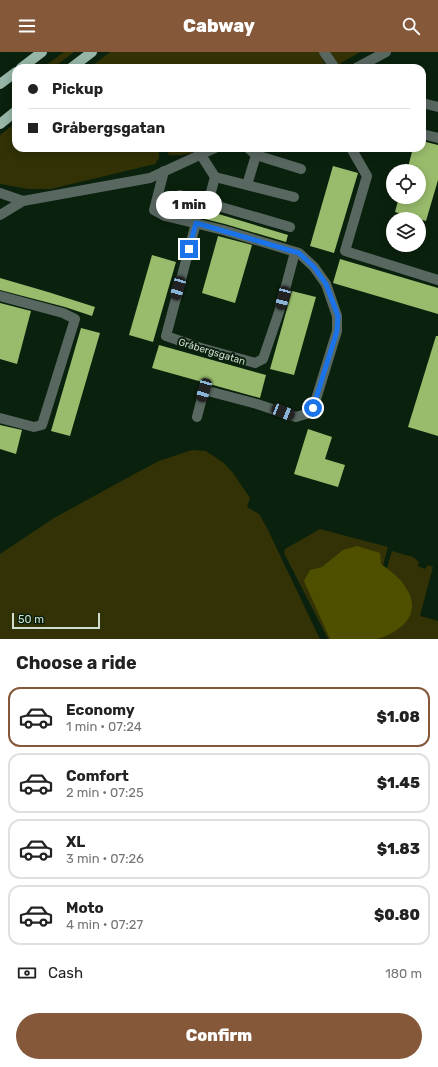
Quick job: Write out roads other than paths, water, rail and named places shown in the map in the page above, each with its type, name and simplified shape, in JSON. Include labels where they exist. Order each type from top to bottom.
[{"type":"main road","points":[[26,64],[42,52]]},
{"type":"main road","points":[[76,64],[92,52]]},
{"type":"main road","points":[[0,84],[12,75]]},
{"type":"main road","points":[[0,124],[12,114]]},
{"type":"street","points":[[324,52],[332,64]]},
{"type":"street","points":[[363,64],[380,54]]},
{"type":"street","points":[[426,103],[438,107]]},
{"type":"street","points":[[426,135],[438,138]]},
{"type":"street","points":[[0,215],[23,201],[150,178],[207,152]]},
{"type":"street","points":[[252,152],[256,156],[301,169]]},
{"type":"street","points":[[353,152],[367,176],[345,251],[438,280]]},
{"type":"street","points":[[200,155],[215,177],[294,198]]},
{"type":"street","points":[[247,185],[256,156]]},
{"type":"street","points":[[164,171],[154,210],[165,216],[196,223],[299,253],[314,267],[326,284],[338,316],[337,331],[313,408],[306,414],[296,417],[258,404],[204,390],[197,417]]},
{"type":"street","points":[[208,204],[215,177]]},
{"type":"street","points":[[0,193],[23,201]]},
{"type":"street","points":[[180,195],[290,227]]},
{"type":"street","name":"Gråbergsgatan","points":[[196,223],[166,336],[201,348],[255,363],[263,359],[267,351],[279,312],[295,252]]},
{"type":"street","points":[[0,296],[63,313],[75,318],[42,425],[34,427],[0,418]]}]
